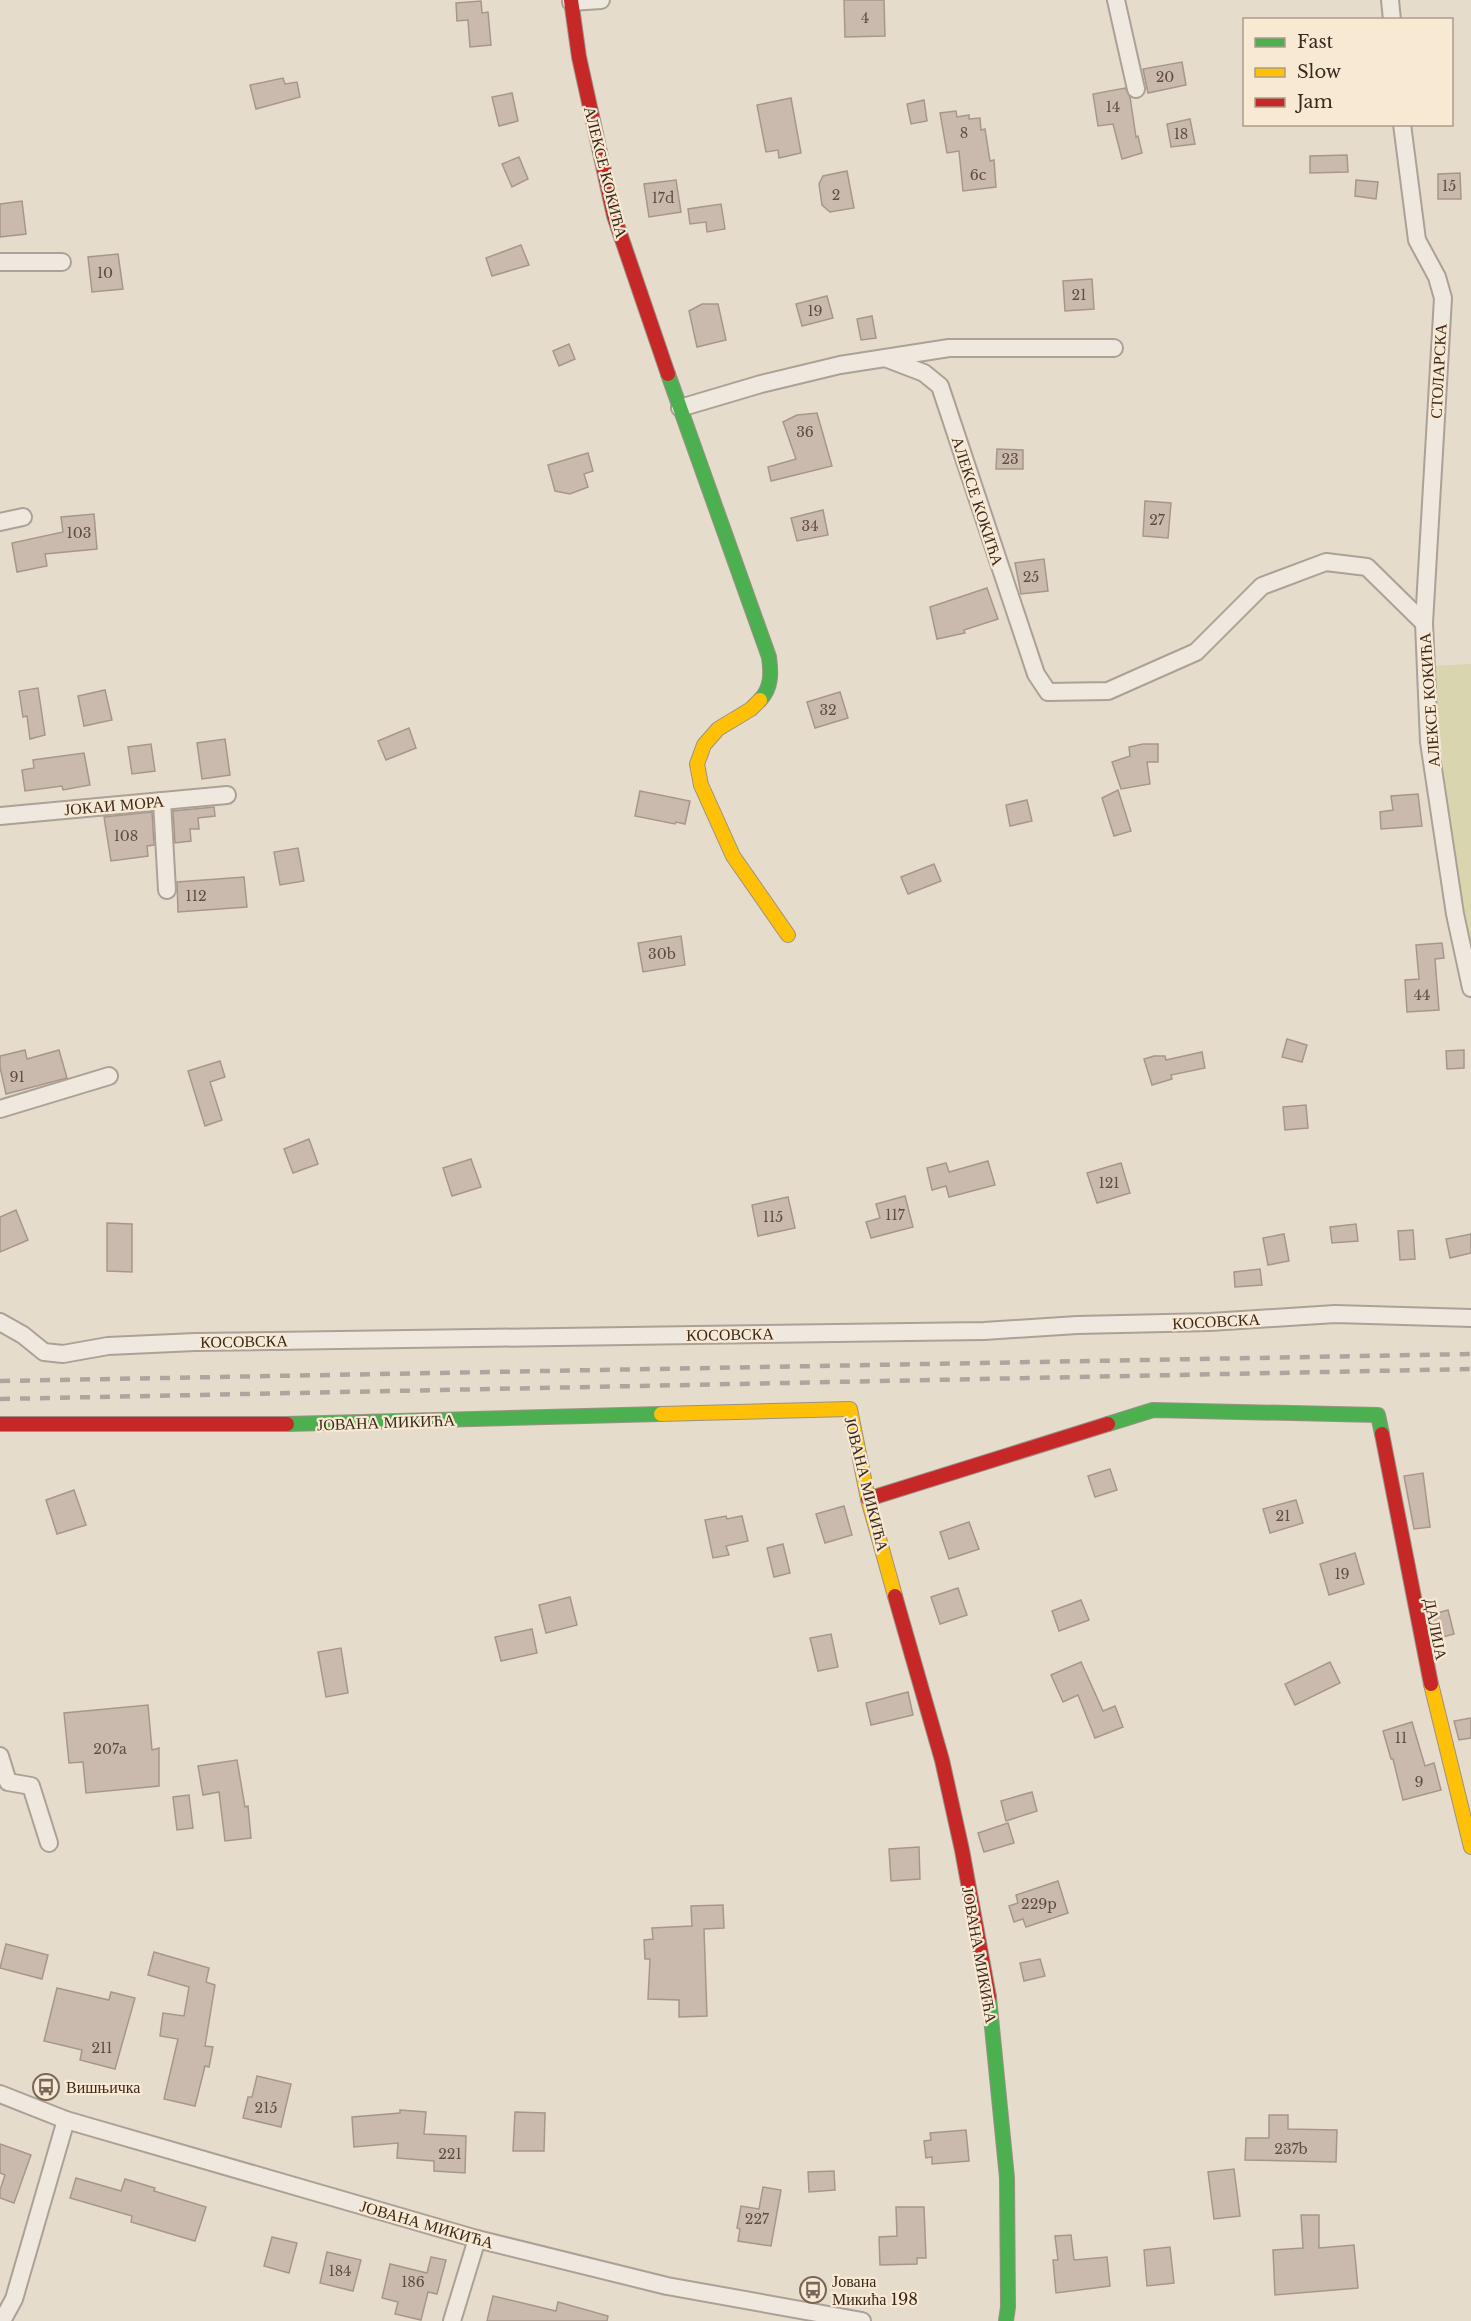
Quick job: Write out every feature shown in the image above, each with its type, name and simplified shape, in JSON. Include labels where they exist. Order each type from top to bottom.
[{"type":"street","points":[[571,1],[601,0]]},
{"type":"street","points":[[1116,0],[1137,89]]},
{"type":"street","points":[[1390,0],[1392,18]]},
{"type":"street","name":"АЛЕКСЕ КОКИЋА","points":[[571,1],[579,57],[614,216],[769,657],[771,676],[765,695],[751,709],[718,729],[704,744],[698,765],[701,785],[733,856],[788,935]]},
{"type":"street","name":"СТОЛАРСКА","points":[[1402,126],[1417,240],[1437,277],[1443,298],[1424,623]]},
{"type":"street","points":[[0,262],[62,262]]},
{"type":"street","name":"АЛЕКСЕ КОКИЋА","points":[[680,408],[761,384],[840,365],[949,348],[1114,348]]},
{"type":"street","name":"АЛЕКСЕ КОКИЋА","points":[[885,358],[924,373],[940,386],[1036,674],[1048,692],[1108,691],[1196,652],[1262,586],[1326,562],[1367,567],[1424,623],[1429,742],[1455,914],[1471,988]]},
{"type":"street","points":[[0,522],[23,517]]},
{"type":"street","name":"ЈОКАИ МОРА","points":[[0,816],[227,795]]},
{"type":"street","points":[[162,801],[167,891]]},
{"type":"street","points":[[0,1109],[108,1076]]},
{"type":"street","name":"КОСОВСКА","points":[[0,1322],[23,1335],[44,1352],[63,1354],[108,1346],[195,1342],[984,1331],[1077,1325],[1210,1322],[1335,1314],[1471,1318]]},
{"type":"street","name":"ЈОВАНА МИКИЋА","points":[[0,1424],[292,1424],[850,1409],[868,1499],[942,1760],[962,1850],[992,2015],[1007,2178],[1008,2307],[1006,2321]]},
{"type":"street","name":"ДАЛИЈА","points":[[868,1499],[1153,1410],[1378,1416],[1427,1668],[1471,1847]]},
{"type":"street","points":[[0,1755],[8,1782],[31,1786],[49,1843]]},
{"type":"street","name":"ЈОВАНА МИКИЋА","points":[[0,2094],[66,2120],[477,2239],[667,2286],[862,2321]]},
{"type":"street","points":[[2,2321],[14,2299],[66,2120]]},
{"type":"street","points":[[452,2321],[477,2239]]},
{"type":"shaded area","points":[[1471,664],[1471,958],[1454,867],[1433,666]]},
{"type":"building","points":[[844,0],[884,0],[885,36],[845,37]]},
{"type":"building","points":[[481,1],[482,13],[488,12],[491,45],[470,47],[468,20],[457,21],[456,3]]},
{"type":"building","points":[[1182,62],[1186,85],[1148,93],[1143,69]]},
{"type":"building","points":[[283,78],[285,84],[297,82],[300,97],[256,109],[250,85]]},
{"type":"building","points":[[1125,88],[1130,97],[1136,137],[1138,136],[1142,153],[1122,159],[1113,124],[1098,126],[1093,94]]},
{"type":"building","points":[[512,93],[518,121],[499,126],[492,97]]},
{"type":"building","points":[[791,98],[801,153],[779,158],[778,150],[766,152],[757,105]]},
{"type":"building","points":[[924,100],[927,121],[911,124],[907,104]]},
{"type":"building","points":[[956,111],[957,117],[969,115],[969,119],[980,118],[981,130],[985,129],[990,161],[994,160],[996,187],[963,191],[959,151],[947,153],[940,113]]},
{"type":"building","points":[[1190,119],[1195,144],[1171,147],[1167,124]]},
{"type":"building","points":[[1347,155],[1348,172],[1310,173],[1310,156]]},
{"type":"building","points":[[519,157],[528,179],[512,187],[502,164]]},
{"type":"building","points":[[847,171],[854,208],[830,212],[822,205],[819,184],[823,176]]},
{"type":"building","points":[[1460,173],[1461,199],[1438,199],[1438,174]]},
{"type":"building","points":[[676,180],[681,212],[649,217],[644,184]]},
{"type":"building","points":[[1356,180],[1378,182],[1376,199],[1355,196]]},
{"type":"building","points":[[22,201],[26,234],[0,237],[0,204]]},
{"type":"building","points":[[721,204],[725,229],[707,232],[706,222],[690,224],[688,209]]},
{"type":"building","points":[[521,245],[529,265],[492,276],[486,258]]},
{"type":"building","points":[[118,254],[123,289],[92,292],[88,257]]},
{"type":"building","points":[[1092,279],[1094,309],[1065,311],[1063,281]]},
{"type":"building","points":[[827,296],[833,318],[802,326],[796,304]]},
{"type":"building","points":[[702,304],[718,304],[726,340],[697,347],[689,311]]},
{"type":"building","points":[[872,316],[876,338],[861,340],[857,319]]},
{"type":"building","points":[[569,344],[575,359],[559,366],[553,351]]},
{"type":"building","points":[[817,413],[832,466],[771,481],[768,467],[796,459],[783,422],[797,415]]},
{"type":"building","points":[[997,449],[1023,450],[1023,469],[996,469]]},
{"type":"building","points":[[588,453],[593,471],[584,474],[588,487],[570,494],[555,491],[548,465]]},
{"type":"building","points":[[1145,501],[1171,503],[1168,538],[1143,536]]},
{"type":"building","points":[[823,510],[828,535],[797,541],[791,518]]},
{"type":"building","points":[[94,514],[97,549],[45,554],[47,566],[17,572],[12,543],[63,532],[61,517]]},
{"type":"building","points":[[1044,559],[1048,591],[1021,594],[1015,563]]},
{"type":"building","points":[[987,588],[998,619],[964,630],[965,633],[937,639],[930,607]]},
{"type":"building","points":[[38,688],[45,735],[30,739],[27,716],[23,717],[19,691]]},
{"type":"building","points":[[105,690],[112,720],[84,726],[78,696]]},
{"type":"building","points":[[840,692],[848,718],[815,728],[807,702]]},
{"type":"building","points":[[409,728],[416,748],[386,760],[378,741]]},
{"type":"building","points":[[225,739],[230,775],[202,779],[197,743]]},
{"type":"building","points":[[151,744],[155,771],[132,774],[128,747]]},
{"type":"building","points":[[1158,744],[1158,762],[1147,762],[1150,784],[1121,789],[1112,762],[1130,756],[1129,747]]},
{"type":"building","points":[[84,753],[90,785],[63,790],[62,786],[25,791],[22,770],[34,768],[33,760]]},
{"type":"building","points":[[1118,790],[1131,831],[1114,836],[1102,798]]},
{"type":"building","points":[[640,791],[690,801],[685,824],[635,816]]},
{"type":"building","points":[[1418,794],[1422,826],[1381,829],[1380,812],[1393,810],[1391,796]]},
{"type":"building","points":[[1027,800],[1032,821],[1010,826],[1006,805]]},
{"type":"building","points":[[214,807],[215,816],[198,818],[199,829],[190,829],[191,841],[175,843],[173,811]]},
{"type":"building","points":[[152,812],[154,845],[147,846],[148,856],[111,861],[104,817]]},
{"type":"building","points":[[298,848],[304,881],[280,885],[274,852]]},
{"type":"building","points":[[934,864],[941,881],[908,894],[901,877]]},
{"type":"building","points":[[244,877],[247,907],[178,912],[177,882]]},
{"type":"building","points":[[681,936],[685,965],[643,972],[638,943]]},
{"type":"building","points":[[1442,943],[1444,958],[1435,959],[1439,1010],[1407,1012],[1405,980],[1419,979],[1416,945]]},
{"type":"building","points":[[1287,1039],[1307,1045],[1302,1062],[1282,1057]]},
{"type":"building","points":[[25,1050],[27,1059],[59,1050],[67,1078],[6,1094],[0,1056]]},
{"type":"building","points":[[1464,1050],[1464,1068],[1447,1069],[1446,1051]]},
{"type":"building","points":[[1202,1052],[1205,1068],[1171,1075],[1172,1079],[1152,1085],[1144,1059],[1165,1056],[1166,1060]]},
{"type":"building","points":[[220,1061],[225,1077],[210,1082],[222,1120],[205,1126],[188,1071]]},
{"type":"building","points":[[1306,1105],[1308,1128],[1285,1130],[1283,1107]]},
{"type":"building","points":[[309,1139],[318,1164],[293,1173],[284,1149]]},
{"type":"building","points":[[471,1159],[481,1187],[452,1196],[443,1168]]},
{"type":"building","points":[[988,1161],[995,1185],[949,1197],[946,1186],[932,1190],[927,1168],[946,1163],[949,1172]]},
{"type":"building","points":[[1121,1163],[1130,1193],[1097,1203],[1087,1173]]},
{"type":"building","points":[[905,1196],[913,1227],[871,1238],[866,1222],[880,1218],[876,1204]]},
{"type":"building","points":[[788,1197],[795,1228],[758,1236],[752,1205]]},
{"type":"building","points":[[16,1210],[28,1240],[0,1252],[0,1217]]},
{"type":"building","points":[[107,1223],[132,1224],[132,1272],[107,1271]]},
{"type":"building","points":[[1356,1224],[1358,1241],[1332,1243],[1330,1227]]},
{"type":"building","points":[[1413,1230],[1415,1259],[1400,1260],[1398,1231]]},
{"type":"building","points":[[1284,1234],[1289,1261],[1268,1265],[1263,1238]]},
{"type":"building","points":[[1471,1234],[1471,1253],[1450,1258],[1446,1239]]},
{"type":"building","points":[[1260,1269],[1262,1285],[1235,1287],[1234,1272]]},
{"type":"building","points":[[1110,1469],[1117,1490],[1095,1497],[1088,1476]]},
{"type":"building","points":[[1423,1473],[1430,1527],[1414,1529],[1404,1476]]},
{"type":"building","points":[[74,1490],[86,1525],[57,1534],[46,1500]]},
{"type":"building","points":[[1296,1500],[1303,1523],[1270,1533],[1263,1509]]},
{"type":"building","points":[[844,1506],[852,1535],[825,1543],[816,1514]]},
{"type":"building","points":[[726,1516],[727,1519],[742,1516],[748,1541],[726,1546],[729,1555],[713,1558],[705,1520]]},
{"type":"building","points":[[969,1522],[979,1549],[949,1559],[940,1532]]},
{"type":"building","points":[[783,1544],[790,1573],[774,1577],[767,1548]]},
{"type":"building","points":[[1355,1553],[1364,1584],[1329,1595],[1320,1564]]},
{"type":"building","points":[[958,1588],[967,1615],[940,1624],[931,1597]]},
{"type":"building","points":[[570,1597],[577,1625],[546,1633],[539,1605]]},
{"type":"building","points":[[1081,1600],[1089,1620],[1059,1631],[1052,1611]]},
{"type":"building","points":[[1448,1610],[1454,1634],[1435,1639],[1430,1615]]},
{"type":"building","points":[[532,1629],[537,1653],[501,1661],[495,1637]]},
{"type":"building","points":[[831,1634],[838,1667],[818,1671],[810,1638]]},
{"type":"building","points":[[341,1648],[348,1693],[326,1697],[318,1652]]},
{"type":"building","points":[[1081,1662],[1103,1711],[1115,1706],[1123,1727],[1095,1738],[1078,1695],[1063,1702],[1051,1675]]},
{"type":"building","points":[[1330,1662],[1340,1683],[1295,1705],[1285,1684]]},
{"type":"building","points":[[908,1692],[913,1715],[871,1725],[866,1703]]},
{"type":"building","points":[[148,1705],[152,1750],[159,1748],[159,1786],[86,1793],[83,1762],[69,1763],[64,1713]]},
{"type":"building","points":[[1471,1718],[1471,1738],[1459,1740],[1454,1721]]},
{"type":"building","points":[[1412,1722],[1425,1766],[1434,1763],[1441,1790],[1403,1800],[1393,1759],[1391,1759],[1383,1731]]},
{"type":"building","points":[[237,1760],[245,1807],[248,1806],[251,1838],[225,1841],[219,1792],[203,1795],[198,1766]]},
{"type":"building","points":[[1032,1792],[1037,1811],[1006,1821],[1001,1801]]},
{"type":"building","points":[[189,1795],[193,1828],[177,1830],[173,1797]]},
{"type":"building","points":[[1008,1823],[1014,1843],[984,1852],[978,1833]]},
{"type":"building","points":[[919,1847],[920,1879],[891,1881],[889,1849]]},
{"type":"building","points":[[1058,1881],[1068,1913],[1026,1927],[1023,1919],[1014,1922],[1009,1906],[1018,1903],[1016,1895]]},
{"type":"building","points":[[723,1905],[724,1928],[704,1929],[707,2016],[679,2017],[679,2000],[648,1999],[650,1959],[645,1959],[644,1940],[653,1939],[652,1928],[692,1926],[691,1906]]},
{"type":"building","points":[[6,1944],[48,1955],[42,1979],[0,1968]]},
{"type":"building","points":[[154,1952],[209,1968],[206,1982],[215,1985],[205,2046],[213,2047],[209,2067],[205,2066],[195,2106],[164,2099],[178,2039],[160,2036],[163,2013],[184,2016],[189,1987],[148,1975]]},
{"type":"building","points":[[1040,1959],[1045,1976],[1024,1981],[1020,1963]]},
{"type":"building","points":[[57,1988],[109,2000],[111,1992],[135,1998],[115,2069],[80,2060],[82,2050],[44,2041]]},
{"type":"building","points":[[257,2076],[291,2084],[281,2127],[243,2118],[248,2097],[252,2097]]},
{"type":"building","points":[[400,2110],[426,2112],[424,2134],[466,2136],[465,2173],[434,2171],[434,2161],[397,2158],[398,2143],[354,2147],[352,2117],[400,2113]]},
{"type":"building","points":[[515,2112],[545,2113],[544,2151],[513,2151]]},
{"type":"building","points":[[1269,2115],[1288,2115],[1288,2129],[1337,2130],[1336,2162],[1245,2160],[1246,2138],[1269,2138]]},
{"type":"building","points":[[966,2130],[969,2161],[932,2164],[932,2157],[926,2158],[924,2141],[931,2140],[930,2133]]},
{"type":"building","points":[[0,2144],[31,2155],[14,2203],[0,2198],[5,2175],[0,2173]]},
{"type":"building","points":[[1234,2169],[1240,2216],[1214,2219],[1208,2172]]},
{"type":"building","points":[[834,2171],[835,2190],[809,2192],[808,2172]]},
{"type":"building","points":[[76,2178],[121,2191],[125,2179],[155,2188],[154,2191],[206,2207],[195,2241],[131,2222],[132,2216],[70,2198]]},
{"type":"building","points":[[763,2187],[781,2190],[771,2246],[738,2241],[740,2229],[737,2228],[741,2206],[759,2209]]},
{"type":"building","points":[[896,2207],[924,2207],[926,2258],[917,2258],[917,2264],[880,2265],[879,2237],[897,2236]]},
{"type":"building","points":[[1301,2215],[1319,2215],[1319,2248],[1354,2245],[1358,2288],[1275,2295],[1273,2250],[1303,2248]]},
{"type":"building","points":[[1071,2235],[1074,2260],[1107,2257],[1110,2286],[1056,2293],[1053,2260],[1058,2260],[1055,2236]]},
{"type":"building","points":[[272,2237],[297,2243],[289,2273],[264,2266]]},
{"type":"building","points":[[1170,2247],[1174,2283],[1147,2286],[1144,2250]]},
{"type":"building","points":[[327,2252],[361,2260],[353,2291],[320,2283]]},
{"type":"building","points":[[431,2257],[446,2260],[437,2294],[428,2292],[421,2320],[395,2314],[398,2302],[382,2298],[390,2264],[427,2273]]},
{"type":"building","points":[[493,2296],[556,2311],[558,2302],[608,2316],[607,2321],[487,2321]]},
{"type":"railway","points":[[0,1381],[1471,1354]]},
{"type":"railway","points":[[0,1399],[1471,1369]]},
{"type":"traffic: fast","points":[[668,374],[769,657],[769,685],[760,700]]},
{"type":"traffic: fast","points":[[1108,1424],[1153,1410],[1378,1415],[1382,1434]]},
{"type":"traffic: fast","points":[[287,1424],[661,1414]]},
{"type":"traffic: fast","points":[[989,1997],[1007,2178],[1008,2307],[1006,2321]]},
{"type":"traffic: slow","points":[[760,700],[751,709],[718,729],[704,745],[697,764],[701,785],[733,856],[788,935]]},
{"type":"traffic: slow","points":[[661,1414],[850,1409],[868,1499],[895,1596]]},
{"type":"traffic: slow","points":[[1431,1684],[1471,1847]]},
{"type":"traffic: jam","points":[[571,0],[579,57],[614,216],[668,374]]},
{"type":"traffic: jam","points":[[0,1424],[287,1424]]},
{"type":"traffic: jam","points":[[868,1499],[1108,1424]]},
{"type":"traffic: jam","points":[[1382,1434],[1431,1684]]},
{"type":"traffic: jam","points":[[895,1596],[942,1760],[962,1850],[989,1997]]},
{"type":"place","name":"Вишњичка","points":[[46,2087]]},
{"type":"place","name":"Јована Микића 198","points":[[813,2290]]}]
